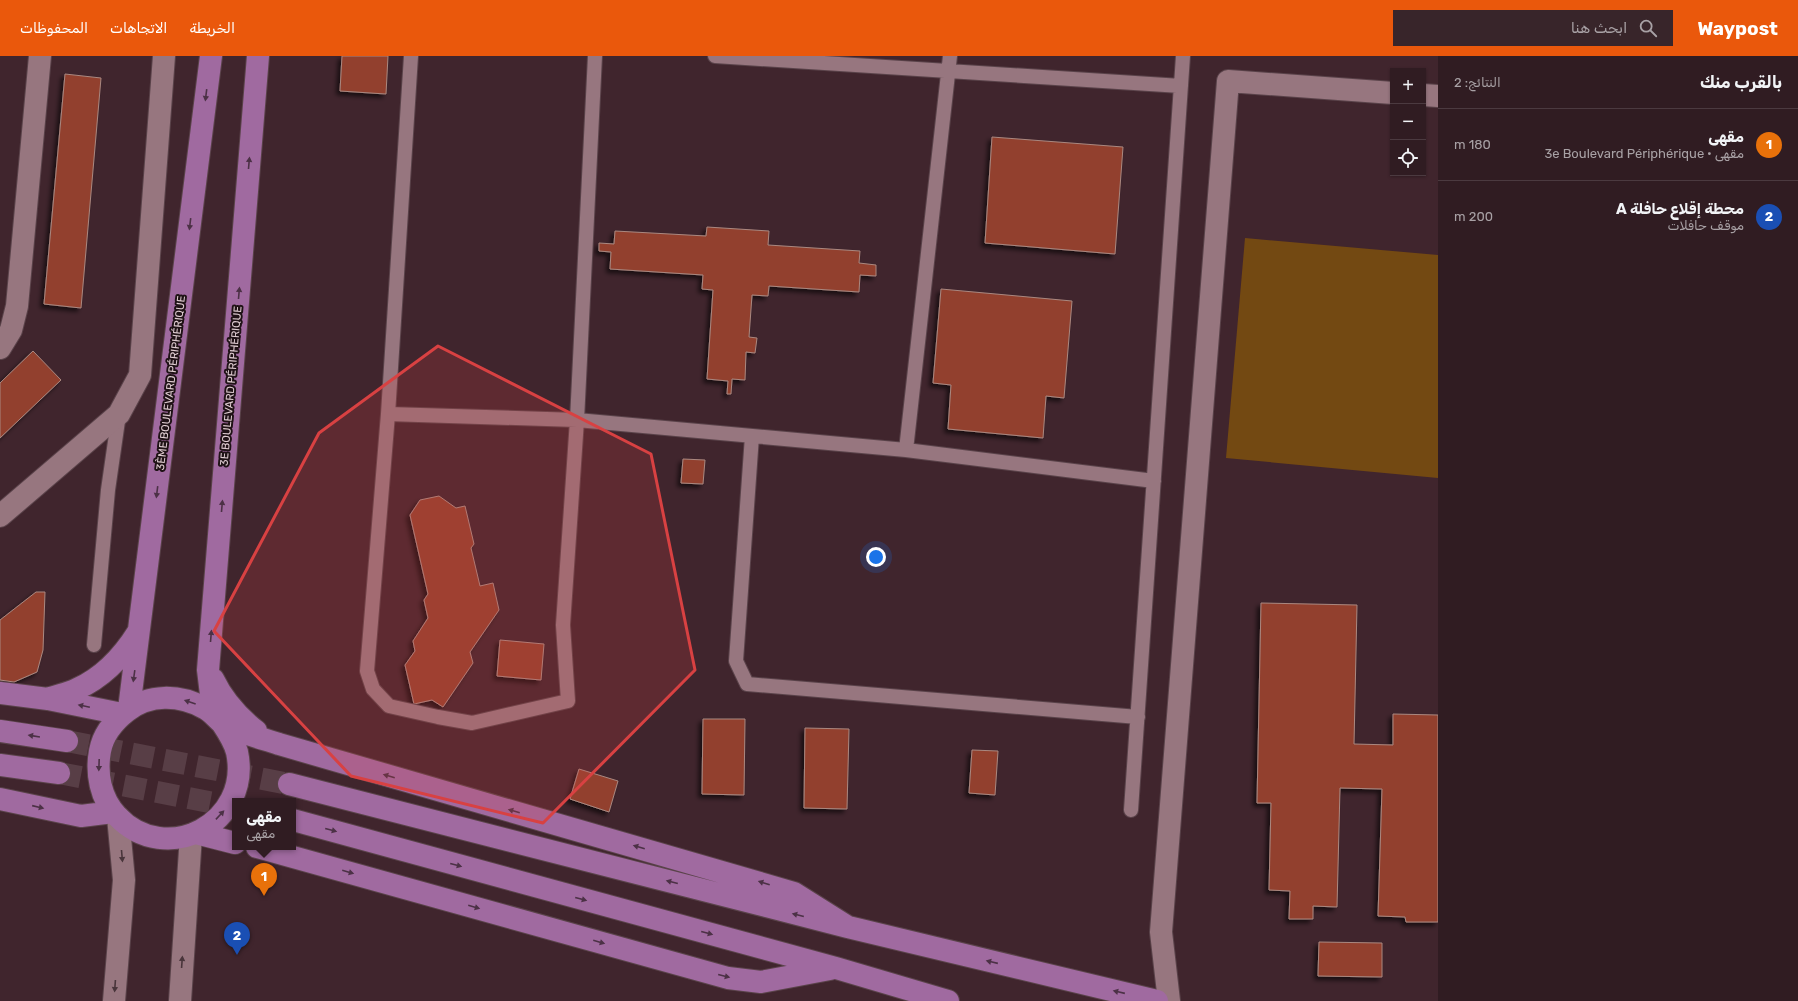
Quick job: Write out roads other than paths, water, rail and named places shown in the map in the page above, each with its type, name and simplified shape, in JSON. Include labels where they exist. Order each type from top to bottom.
[{"type":"highway","name":"3ÈME BOULEVARD PÉRIPHÉRIQUE","points":[[126,712],[141,627],[211,56]]},
{"type":"highway","name":"3E BOULEVARD PÉRIPHÉRIQUE","points":[[219,719],[212,703],[208,670],[258,56]]},
{"type":"highway","points":[[48,699],[77,690],[103,674],[124,653],[141,627]]},
{"type":"highway","points":[[208,670],[230,707],[244,722],[279,744]]},
{"type":"highway","points":[[0,693],[48,699],[126,712]]},
{"type":"highway","points":[[219,719],[231,736],[237,752],[239,768],[237,784],[231,800],[222,814],[210,825],[194,834],[168,839],[157,838],[136,831],[116,815],[101,788],[98,761],[106,735],[113,724],[126,712],[154,699],[180,698],[205,708],[219,719],[279,744],[787,890],[848,928]]},
{"type":"highway","points":[[0,731],[67,741]]},
{"type":"highway","points":[[0,765],[59,773]]},
{"type":"highway","points":[[289,784],[848,928],[1157,1001]]},
{"type":"highway","points":[[0,799],[81,816],[116,815]]},
{"type":"highway","points":[[296,821],[836,968],[948,1001]]},
{"type":"highway","points":[[194,834],[232,842]]},
{"type":"highway","points":[[268,850],[728,978],[761,982],[836,968]]},
{"type":"street","points":[[0,348],[11,330],[17,306],[40,56]]},
{"type":"street","points":[[0,516],[119,414],[140,375],[164,56]]},
{"type":"street","points":[[1169,1001],[1161,932],[1228,81],[1390,93]]},
{"type":"street","points":[[1426,95],[1438,96]]},
{"type":"street","points":[[114,1001],[124,880],[116,815]]},
{"type":"street","points":[[180,1001],[194,834]]},
{"type":"lane","points":[[410,56],[388,414],[367,672],[373,689],[389,706],[438,718],[472,723],[568,701],[564,625],[577,420],[595,56]]},
{"type":"lane","points":[[715,56],[949,63],[1181,86]]},
{"type":"lane","points":[[1131,810],[1183,56]]},
{"type":"lane","points":[[906,450],[949,63]]},
{"type":"lane","points":[[94,646],[108,490],[119,414]]},
{"type":"lane","points":[[388,414],[577,420],[906,450],[1154,481]]},
{"type":"lane","points":[[752,436],[736,661],[747,684],[1138,716]]},
{"type":"tunnel","points":[[67,741],[289,784]]},
{"type":"tunnel","points":[[59,773],[232,806]]},
{"type":"place","name":"مقهى","points":[[264,896]]},
{"type":"place","name":"محطة إقلاع حافلة A","points":[[237,955]]}]
